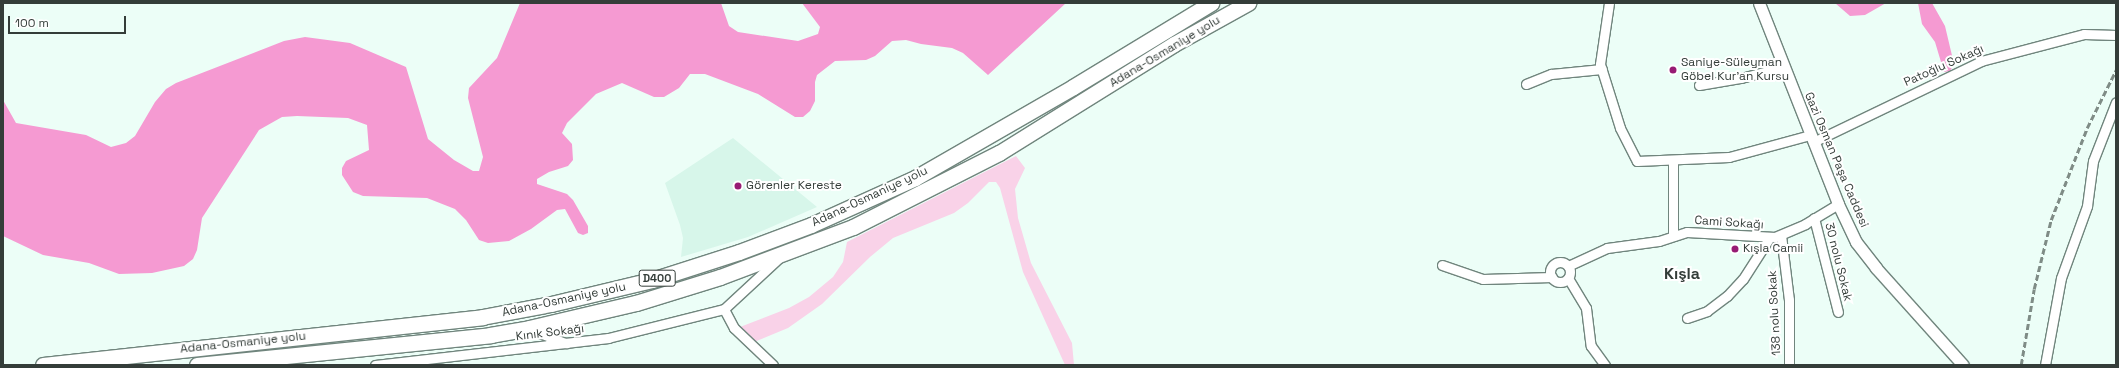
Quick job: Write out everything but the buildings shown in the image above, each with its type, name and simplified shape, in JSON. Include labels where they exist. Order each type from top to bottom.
[{"type":"highway","name":"Adana-Osmaniye yolu","points":[[43,365],[482,317],[551,304],[652,280],[739,252],[811,225],[915,178],[1073,87],[1211,3]]},
{"type":"highway","name":"Adana-Osmaniye yolu","points":[[197,365],[490,335],[529,328],[636,303],[781,256],[853,227],[999,153],[1174,44],[1248,3]]},
{"type":"street","name":"Patoğlu Sokağı","points":[[1609,3],[1608,19],[1600,56],[1602,69],[1620,128],[1634,158],[1643,162],[1739,156],[1812,138],[1981,61],[2084,34],[2116,35]]},
{"type":"street","name":"Gazi Osman Paşa Caddesi","points":[[1759,3],[1838,204],[1866,256],[1963,365]]},
{"type":"street","points":[[1699,85],[1741,78],[1783,67]]},
{"type":"street","points":[[1526,84],[1550,74],[1602,69]]},
{"type":"street","points":[[2045,365],[2061,278],[2087,206],[2093,161],[2116,102]]},
{"type":"street","points":[[1672,161],[1673,236]]},
{"type":"street","name":"Cami Sokağı","points":[[1568,266],[1607,248],[1659,241],[1696,231],[1770,237],[1781,235],[1838,204]]},
{"type":"street","name":"30 nolu Sokak","points":[[1814,218],[1838,312]]},
{"type":"street","name":"138 nolu Sokak","points":[[1781,235],[1789,306],[1789,365]]},
{"type":"street","points":[[1687,318],[1707,310],[1734,290],[1770,237]]},
{"type":"street","name":"Kınık Sokağı","points":[[375,365],[567,344],[625,334],[724,309],[781,256]]},
{"type":"street","points":[[1442,265],[1483,279],[1552,277],[1559,282],[1568,278],[1570,272],[1568,266],[1563,262],[1556,263],[1550,270],[1552,277]]},
{"type":"street","points":[[1568,278],[1586,308],[1591,346],[1605,365]]},
{"type":"street","points":[[724,309],[734,328],[773,365]]},
{"type":"street","points":[[529,328],[567,344]]},
{"type":"shaded area","points":[[520,3],[721,3],[729,26],[738,32],[798,41],[818,34],[820,27],[802,3],[1066,3],[988,75],[963,53],[952,48],[921,44],[906,40],[892,41],[875,56],[866,60],[835,61],[817,75],[815,82],[815,101],[810,111],[803,117],[795,117],[758,94],[705,74],[690,74],[679,88],[664,97],[654,97],[622,83],[596,94],[567,123],[562,133],[572,144],[573,160],[568,166],[549,172],[537,179],[537,184],[567,194],[573,200],[588,226],[588,233],[583,235],[578,233],[565,209],[557,210],[531,229],[509,241],[488,243],[479,240],[466,220],[455,209],[427,198],[363,196],[353,192],[342,175],[342,168],[346,161],[369,150],[367,125],[348,118],[297,116],[282,117],[259,130],[202,218],[197,250],[193,259],[184,266],[152,273],[119,274],[89,263],[43,255],[3,236],[3,100],[16,123],[86,135],[111,147],[126,143],[135,136],[155,102],[166,89],[176,83],[284,41],[305,37],[350,43],[406,67],[428,139],[454,160],[473,171],[479,171],[483,157],[468,98],[469,88],[497,58]]},
{"type":"shaded area","points":[[1835,3],[1886,3],[1865,15],[1850,16]]},
{"type":"shaded area","points":[[1918,3],[1932,3],[1945,26],[1954,64],[1950,71],[1944,72],[1935,42],[1922,24]]},
{"type":"shaded area","points":[[733,138],[817,207],[748,237],[681,257],[683,238],[665,183]]},
{"type":"shaded area","points":[[1016,156],[1025,168],[1015,189],[1018,218],[1031,263],[1072,343],[1074,365],[1065,365],[1023,272],[1000,188],[996,182],[989,182],[968,203],[954,213],[893,238],[870,257],[822,304],[788,328],[754,342],[740,327],[789,308],[809,297],[833,277],[843,262],[847,242]]},
{"type":"railway","points":[[2021,365],[2034,289],[2051,220],[2087,128],[2116,70]]},
{"type":"place","name":"Saniye-Süleyman Göbel Kur'an Kursu","points":[[1673,70]]},
{"type":"place","name":"Görenler Kereste","points":[[738,186]]},
{"type":"place","name":"Kışla Camii","points":[[1735,249]]},
{"type":"district","name":"Kışla","points":[[1682,274]]}]
